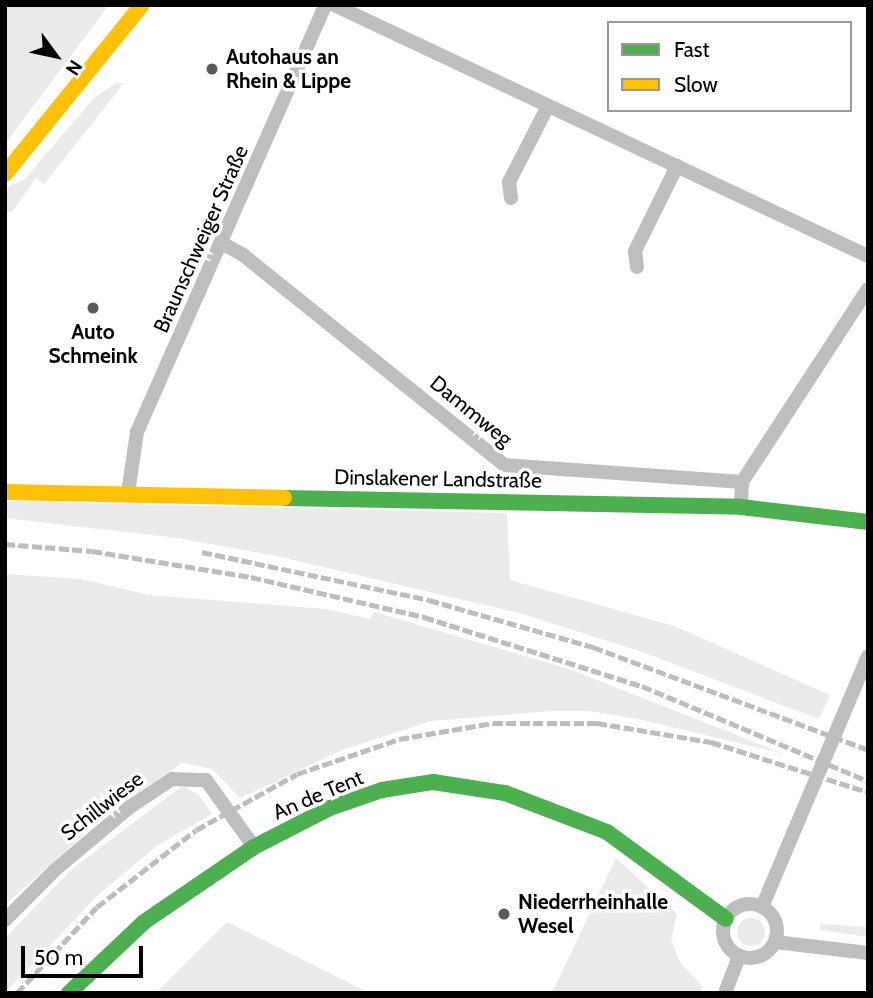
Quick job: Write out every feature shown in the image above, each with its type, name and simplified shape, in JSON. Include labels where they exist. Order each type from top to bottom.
[{"type":"main road","points":[[5,174],[142,5]]},
{"type":"main road","name":"Dinslakener Landstraße","points":[[5,492],[741,507],[868,522]]},
{"type":"main road","name":"An de Tent","points":[[69,993],[144,922],[254,847],[330,808],[382,790],[433,782],[469,784],[614,835],[726,919]]},
{"type":"street","name":"Braunschweiger Straße","points":[[128,493],[137,432],[325,5]]},
{"type":"street","points":[[334,5],[868,256]]},
{"type":"street","points":[[511,198],[509,182],[548,106]]},
{"type":"street","points":[[637,267],[635,251],[677,166]]},
{"type":"street","name":"Dammweg","points":[[222,244],[242,254],[504,465],[742,482]]},
{"type":"street","points":[[741,507],[742,482],[868,289]]},
{"type":"street","points":[[762,907],[868,656]]},
{"type":"street","name":"Schillwiese","points":[[5,920],[56,869],[130,807],[172,779],[206,780],[254,847]]},
{"type":"street","points":[[775,942],[774,918],[762,907],[740,907],[726,919],[726,943],[739,956],[756,957],[775,942],[868,953]]},
{"type":"street","points":[[725,993],[739,956]]},
{"type":"shaded area","points":[[5,5],[109,5],[5,144]]},
{"type":"shaded area","points":[[116,83],[124,83],[44,184],[36,178],[12,212],[5,212],[5,188],[24,180],[95,97]]},
{"type":"shaded area","points":[[5,501],[507,513],[510,580],[674,626],[830,695],[819,719],[645,653],[523,614],[277,556],[177,538],[5,518]]},
{"type":"shaded area","points":[[5,574],[81,579],[149,595],[326,609],[370,619],[374,612],[569,669],[785,754],[643,720],[589,711],[551,711],[431,721],[342,750],[240,798],[212,769],[182,763],[109,812],[5,905]]},
{"type":"shaded area","points":[[182,786],[199,795],[212,814],[158,845],[98,895],[5,993],[5,938],[71,870]]},
{"type":"shaded area","points":[[616,858],[677,914],[671,939],[679,961],[702,986],[700,993],[552,993]]},
{"type":"shaded area","points":[[751,918],[761,922],[765,932],[761,942],[751,946],[741,942],[737,932],[741,922]]},
{"type":"shaded area","points":[[227,922],[369,993],[156,993]]},
{"type":"shaded area","points":[[820,924],[868,927],[868,937],[820,930]]},
{"type":"railway","points":[[5,544],[92,551],[251,577],[424,617],[642,686],[868,781]]},
{"type":"railway","points":[[202,552],[429,600],[593,647],[868,750]]},
{"type":"railway","points":[[17,993],[97,907],[196,830],[297,774],[399,739],[493,723],[597,723],[711,742],[868,792]]},
{"type":"traffic: fast","points":[[284,498],[741,507],[868,522]]},
{"type":"traffic: fast","points":[[69,993],[144,922],[254,847],[330,808],[382,790],[433,782],[505,793],[607,832],[726,919]]},
{"type":"traffic: slow","points":[[5,174],[142,5]]},
{"type":"traffic: slow","points":[[5,492],[284,498]]},
{"type":"place","name":"Autohaus an Rhein & Lippe","points":[[212,69]]},
{"type":"place","name":"Auto Schmeink","points":[[93,308]]},
{"type":"place","name":"Niederrheinhalle Wesel","points":[[504,914]]}]
